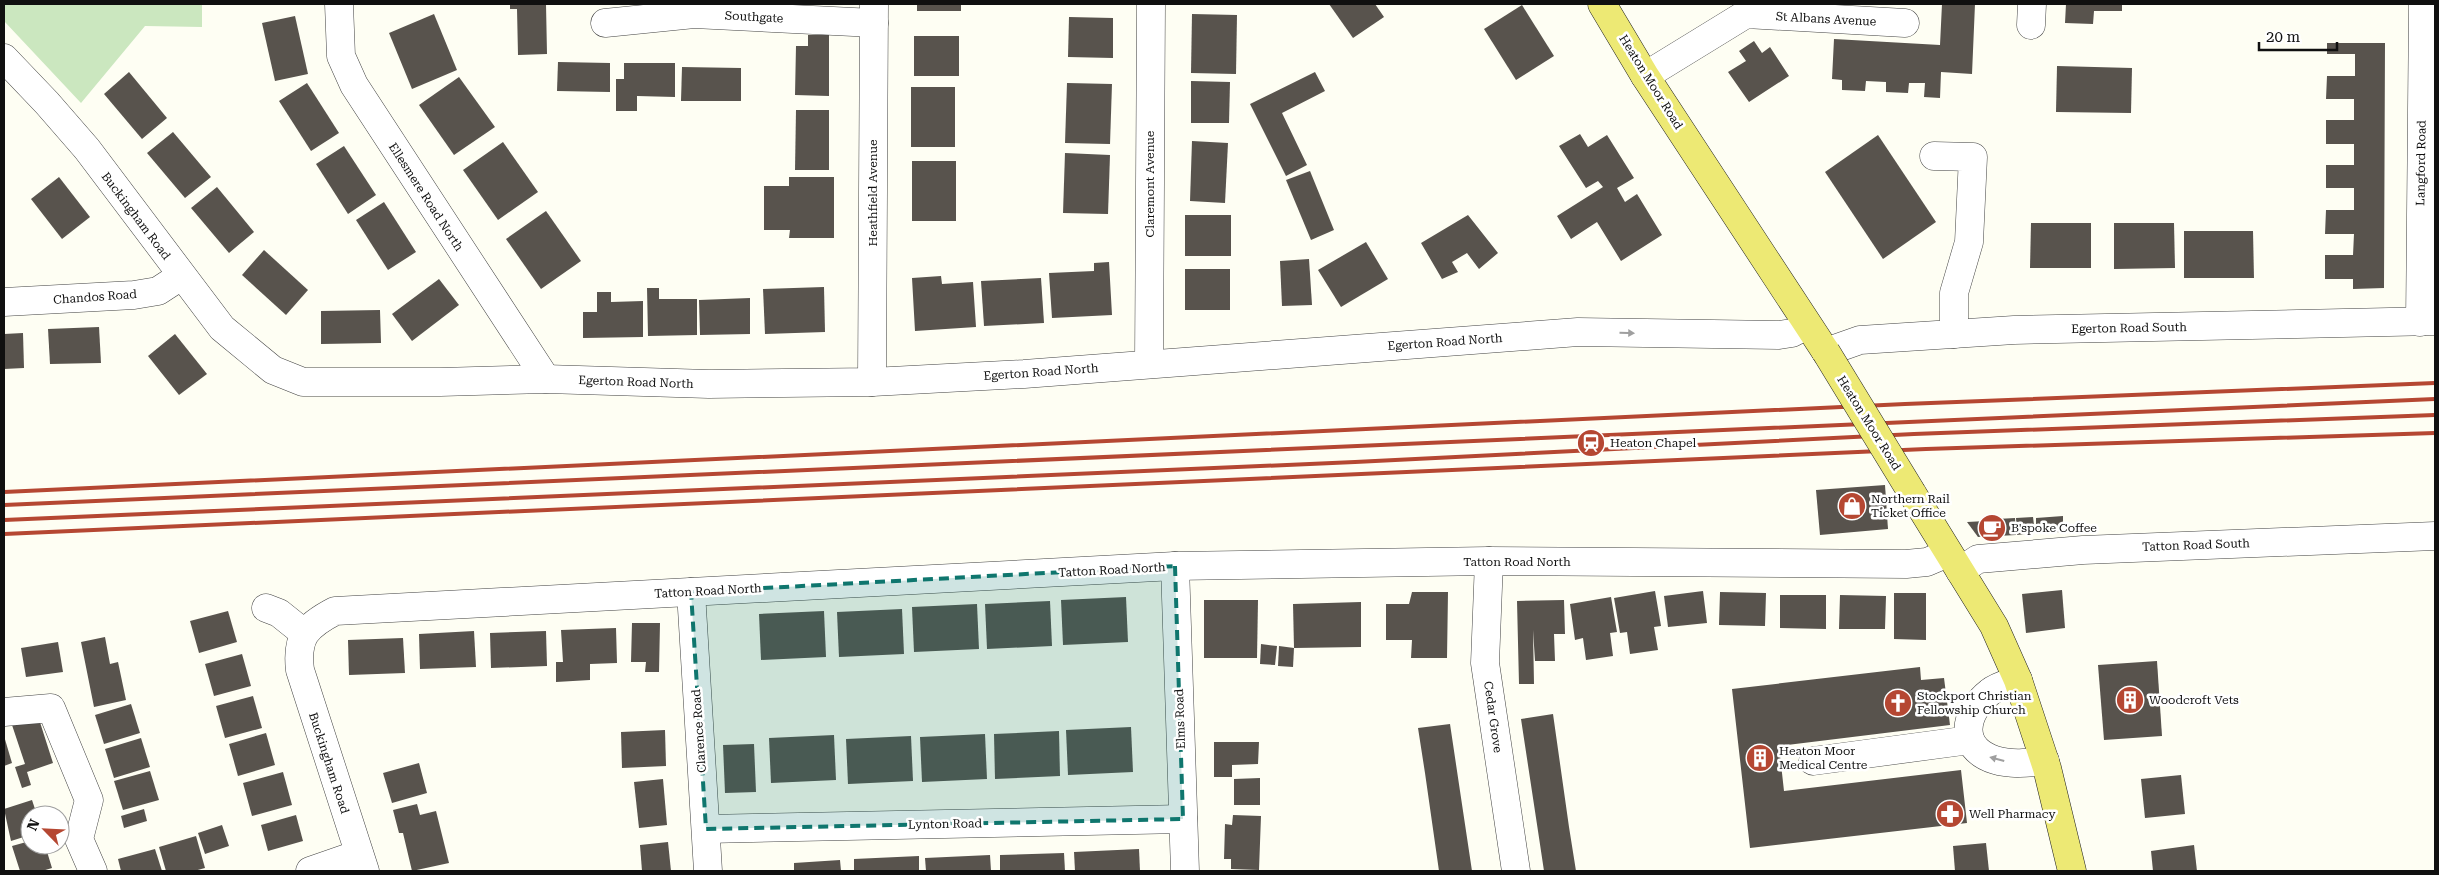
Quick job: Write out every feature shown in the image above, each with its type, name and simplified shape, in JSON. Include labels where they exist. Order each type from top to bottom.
[{"type":"main road","name":"Heaton Moor Road","points":[[1602,4],[1646,76],[1826,352],[1994,626],[2018,680],[2045,761],[2072,871]]},
{"type":"street","name":"Ellesmere Road North","points":[[339,4],[341,56],[350,78],[546,379]]},
{"type":"street","name":"Claremont Avenue","points":[[1150,364],[1151,4]]},
{"type":"street","name":"Langford Road","points":[[2423,4],[2428,322]]},
{"type":"street","name":"Southgate","points":[[605,23],[694,14],[874,13]]},
{"type":"street","name":"Heathfield Avenue","points":[[872,382],[874,13]]},
{"type":"street","name":"St Albans Avenue","points":[[1646,76],[1746,14],[1904,23]]},
{"type":"street","name":"Buckingham Road","points":[[4,58],[87,149],[222,328],[273,370]]},
{"type":"street","points":[[1934,156],[1973,157],[1969,242],[1954,293],[1954,334]]},
{"type":"street","name":"Chandos Road","points":[[4,302],[108,297],[158,291],[181,276]]},
{"type":"street","name":"Egerton Road South","points":[[1826,352],[1860,340],[2014,330],[2428,322]]},
{"type":"street","name":"Egerton Road North","points":[[273,370],[303,382],[335,383],[546,379],[708,384],[872,382],[1150,364],[1578,332],[1779,335],[1792,333],[1808,325]]},
{"type":"street","name":"Tatton Road South","points":[[1954,562],[2083,550],[2435,536]]},
{"type":"street","name":"Tatton Road North","points":[[301,643],[319,620],[335,611],[1175,566],[1489,561],[1906,564],[1954,562]]},
{"type":"street","name":"Cedar Grove","points":[[1489,561],[1485,663],[1516,871]]},
{"type":"street","name":"Elms Road","points":[[1175,566],[1185,871]]},
{"type":"street","name":"Clarence Road","points":[[691,592],[708,871]]},
{"type":"street","points":[[266,608],[279,614],[301,643]]},
{"type":"street","name":"Buckingham Road","points":[[301,643],[300,670],[307,698],[362,863]]},
{"type":"street","points":[[2018,680],[1991,691],[1973,709],[1968,725],[1970,740],[1978,752],[1995,760],[2028,764],[2045,761]]},
{"type":"street","points":[[4,712],[51,708],[89,800],[79,839],[93,871]]},
{"type":"street","points":[[1813,761],[1970,740]]},
{"type":"street","name":"Lynton Road","points":[[706,829],[1183,819]]},
{"type":"street","points":[[310,871],[362,863]]},
{"type":"highlighted area","points":[[1175,566],[1183,819],[706,829],[691,592]]},
{"type":"green space","points":[[4,4],[202,4],[202,27],[145,26],[81,103],[4,21]]},
{"type":"building","points":[[510,4],[546,4],[547,54],[518,55],[517,9],[510,9]]},
{"type":"building","points":[[917,4],[961,4],[961,11],[917,11]]},
{"type":"building","points":[[1329,4],[1375,4],[1384,17],[1353,38]]},
{"type":"building","points":[[1942,4],[1975,4],[1972,74],[1941,72],[1940,98],[1924,97],[1925,83],[1909,83],[1908,93],[1886,92],[1886,82],[1866,81],[1865,91],[1842,90],[1842,80],[1832,79],[1834,39],[1940,45]]},
{"type":"building","points":[[2066,4],[2122,4],[2122,11],[2094,11],[2093,24],[2065,23]]},
{"type":"building","points":[[1522,5],[1554,56],[1516,80],[1484,29]]},
{"type":"building","points":[[434,14],[457,70],[412,89],[389,33]]},
{"type":"building","points":[[1192,14],[1237,15],[1236,74],[1191,73]]},
{"type":"building","points":[[295,16],[308,74],[275,81],[262,23]]},
{"type":"building","points":[[1069,17],[1113,18],[1113,58],[1068,57]]},
{"type":"building","points":[[808,35],[829,35],[829,96],[795,95],[796,46],[808,46]]},
{"type":"building","points":[[914,36],[959,36],[959,76],[914,76]]},
{"type":"building","points":[[1754,41],[1762,53],[1770,47],[1789,76],[1749,102],[1728,72],[1746,61],[1739,51]]},
{"type":"building","points":[[2327,43],[2385,43],[2384,288],[2353,289],[2353,279],[2325,279],[2325,255],[2353,255],[2354,234],[2325,234],[2326,210],[2354,210],[2354,188],[2326,188],[2326,165],[2354,165],[2354,144],[2326,144],[2326,120],[2354,120],[2354,99],[2326,99],[2327,76],[2355,76],[2355,54],[2327,54]]},
{"type":"building","points":[[558,62],[610,63],[610,92],[557,91]]},
{"type":"building","points":[[624,63],[675,63],[675,97],[637,96],[637,111],[616,111],[616,79],[624,79]]},
{"type":"building","points":[[2057,66],[2132,68],[2131,113],[2056,112]]},
{"type":"building","points":[[682,67],[741,68],[741,101],[681,101]]},
{"type":"building","points":[[129,72],[167,118],[142,139],[104,94]]},
{"type":"building","points":[[1315,72],[1325,91],[1282,113],[1307,165],[1286,176],[1250,104]]},
{"type":"building","points":[[459,77],[495,127],[454,155],[419,105]]},
{"type":"building","points":[[1191,81],[1230,82],[1229,123],[1191,123]]},
{"type":"building","points":[[307,83],[339,133],[311,151],[279,101]]},
{"type":"building","points":[[1067,83],[1112,84],[1110,144],[1065,143]]},
{"type":"building","points":[[911,87],[955,87],[955,147],[911,147]]},
{"type":"building","points":[[796,110],[829,110],[829,170],[795,170]]},
{"type":"building","points":[[173,132],[211,177],[185,198],[147,153]]},
{"type":"building","points":[[1580,134],[1588,147],[1607,135],[1634,178],[1617,188],[1625,202],[1637,194],[1662,235],[1621,261],[1597,222],[1571,239],[1557,216],[1603,187],[1598,181],[1586,188],[1559,146]]},
{"type":"building","points":[[1878,135],[1936,222],[1883,259],[1825,172]]},
{"type":"building","points":[[1192,141],[1228,143],[1225,203],[1190,201]]},
{"type":"building","points":[[503,142],[538,192],[498,220],[463,170]]},
{"type":"building","points":[[344,146],[376,195],[348,214],[316,164]]},
{"type":"building","points":[[1065,153],[1110,155],[1108,214],[1063,213]]},
{"type":"building","points":[[912,161],[956,161],[956,221],[912,221]]},
{"type":"building","points":[[1310,171],[1334,230],[1311,240],[1286,180]]},
{"type":"building","points":[[59,177],[90,217],[62,239],[31,199]]},
{"type":"building","points":[[789,177],[834,177],[834,238],[789,238],[790,230],[764,230],[764,186],[789,186]]},
{"type":"building","points":[[217,187],[254,232],[229,253],[191,208]]},
{"type":"building","points":[[384,202],[416,252],[388,270],[356,220]]},
{"type":"building","points":[[546,211],[581,261],[541,289],[506,239]]},
{"type":"building","points":[[1185,215],[1231,215],[1231,256],[1185,256]]},
{"type":"building","points":[[1468,215],[1498,253],[1479,269],[1467,253],[1452,262],[1458,272],[1442,279],[1421,243]]},
{"type":"building","points":[[2031,223],[2091,223],[2091,268],[2030,268]]},
{"type":"building","points":[[2114,223],[2174,223],[2175,268],[2114,269]]},
{"type":"building","points":[[2184,231],[2253,231],[2254,278],[2184,278]]},
{"type":"building","points":[[1366,242],[1388,279],[1341,307],[1318,270]]},
{"type":"building","points":[[264,250],[308,290],[286,315],[242,275]]},
{"type":"building","points":[[1309,259],[1312,305],[1282,306],[1280,261]]},
{"type":"building","points":[[1109,262],[1112,315],[1052,318],[1049,273],[1094,271],[1094,263]]},
{"type":"building","points":[[1185,269],[1230,269],[1230,310],[1185,310]]},
{"type":"building","points":[[941,276],[942,284],[973,282],[976,327],[915,331],[912,278]]},
{"type":"building","points":[[1041,278],[1044,323],[984,326],[981,281]]},
{"type":"building","points":[[439,279],[459,305],[412,341],[392,314]]},
{"type":"building","points":[[824,287],[825,332],[765,334],[763,289]]},
{"type":"building","points":[[647,288],[659,288],[659,299],[697,299],[697,335],[648,336]]},
{"type":"building","points":[[597,292],[611,292],[611,302],[643,301],[643,337],[583,338],[583,312],[597,312]]},
{"type":"building","points":[[750,298],[750,334],[700,335],[699,300]]},
{"type":"building","points":[[380,310],[381,343],[321,344],[321,311]]},
{"type":"building","points":[[99,327],[101,363],[50,364],[48,329]]},
{"type":"building","points":[[23,333],[24,368],[4,369],[4,334]]},
{"type":"building","points":[[175,334],[207,374],[179,395],[148,356]]},
{"type":"building","points":[[1885,485],[1888,529],[1820,535],[1816,490]]},
{"type":"building","points":[[2063,516],[2063,532],[2036,533],[2036,518]]},
{"type":"building","points":[[2033,517],[2035,533],[2017,535],[2016,518]]},
{"type":"building","points":[[2015,518],[2016,535],[1998,536],[1997,519]]},
{"type":"building","name":"B'spoke Coffee","points":[[1987,520],[1996,520],[1997,536],[1988,536]]},
{"type":"building","points":[[1986,521],[1987,536],[1978,537],[1967,522]]},
{"type":"building","points":[[2062,590],[2065,628],[2026,633],[2022,594]]},
{"type":"building","points":[[1655,591],[1661,626],[1654,627],[1658,650],[1630,654],[1627,632],[1620,633],[1614,598]]},
{"type":"building","points":[[1703,591],[1707,623],[1668,627],[1664,596]]},
{"type":"building","points":[[1412,592],[1448,592],[1447,658],[1411,658],[1412,640],[1386,640],[1386,604],[1409,604]]},
{"type":"building","points":[[1720,592],[1766,593],[1765,626],[1719,625]]},
{"type":"building","points":[[1894,593],[1926,593],[1926,640],[1894,639]]},
{"type":"building","points":[[1780,595],[1826,595],[1826,629],[1780,628]]},
{"type":"building","points":[[1840,595],[1886,596],[1885,629],[1839,629]]},
{"type":"building","points":[[1126,597],[1128,642],[1063,645],[1061,600]]},
{"type":"building","points":[[1611,597],[1617,632],[1610,633],[1613,656],[1586,660],[1583,638],[1575,640],[1570,604]]},
{"type":"building","points":[[1204,600],[1258,600],[1257,658],[1204,658]]},
{"type":"building","points":[[1564,600],[1565,634],[1554,634],[1555,661],[1535,661],[1533,630],[1534,684],[1519,684],[1517,601]]},
{"type":"building","points":[[1050,601],[1052,646],[987,649],[985,604]]},
{"type":"building","points":[[1361,602],[1361,647],[1294,648],[1293,604]]},
{"type":"building","points":[[977,604],[979,649],[914,652],[912,607]]},
{"type":"building","points":[[902,609],[904,654],[839,657],[837,612]]},
{"type":"building","points":[[228,611],[237,642],[199,653],[190,621]]},
{"type":"building","points":[[824,611],[826,657],[761,660],[759,614]]},
{"type":"building","points":[[632,623],[660,623],[659,672],[645,672],[646,662],[631,662]]},
{"type":"building","points":[[616,628],[617,663],[590,664],[590,680],[556,682],[556,662],[563,662],[561,630]]},
{"type":"building","points":[[474,631],[476,667],[420,669],[419,634]]},
{"type":"building","points":[[546,631],[547,666],[491,668],[490,633]]},
{"type":"building","points":[[105,637],[110,664],[118,662],[126,700],[94,707],[81,642]]},
{"type":"building","points":[[403,638],[405,673],[349,675],[348,640]]},
{"type":"building","points":[[58,642],[63,672],[26,677],[21,648]]},
{"type":"building","points":[[1261,644],[1277,646],[1275,665],[1260,664]]},
{"type":"building","points":[[1279,646],[1294,648],[1293,667],[1278,666]]},
{"type":"building","points":[[242,654],[251,686],[214,696],[205,664]]},
{"type":"building","name":"Woodcroft Vets","points":[[2157,661],[2162,736],[2104,740],[2098,665]]},
{"type":"building","name":"Heaton Moor Medical Centre","points":[[1920,667],[1921,680],[1944,678],[1950,725],[1779,746],[1784,791],[1961,770],[1967,823],[1750,848],[1732,689]]},
{"type":"building","points":[[253,696],[262,728],[225,738],[216,706]]},
{"type":"building","points":[[131,704],[140,733],[104,744],[95,715]]},
{"type":"building","points":[[1553,714],[1576,871],[1544,871],[1521,719]]},
{"type":"building","points":[[38,716],[53,763],[27,772],[31,785],[22,788],[15,767],[25,764],[12,725]]},
{"type":"building","points":[[1450,724],[1472,871],[1439,871],[1418,728]]},
{"type":"building","points":[[1131,727],[1133,772],[1068,775],[1066,730]]},
{"type":"building","points":[[665,730],[666,766],[622,768],[621,732]]},
{"type":"building","points":[[1059,731],[1060,776],[995,779],[994,734]]},
{"type":"building","points":[[266,733],[275,765],[238,776],[229,744]]},
{"type":"building","points":[[985,734],[987,779],[922,782],[920,737]]},
{"type":"building","points":[[834,735],[836,780],[771,783],[769,738]]},
{"type":"building","points":[[4,736],[12,763],[4,766]]},
{"type":"building","points":[[911,736],[913,781],[848,784],[846,739]]},
{"type":"building","points":[[141,738],[150,767],[114,778],[105,749]]},
{"type":"building","points":[[1214,742],[1259,742],[1258,764],[1232,765],[1232,777],[1214,777]]},
{"type":"building","points":[[754,744],[756,792],[725,793],[723,745]]},
{"type":"building","points":[[419,763],[427,793],[392,803],[383,773]]},
{"type":"building","points":[[150,771],[159,800],[123,810],[114,781]]},
{"type":"building","points":[[283,772],[292,805],[252,816],[243,783]]},
{"type":"building","points":[[2181,775],[2185,814],[2145,818],[2141,779]]},
{"type":"building","points":[[1260,778],[1260,805],[1234,805],[1234,779]]},
{"type":"building","points":[[663,779],[667,825],[639,828],[634,782]]},
{"type":"building","points":[[32,800],[34,805],[20,805],[20,838],[11,841],[4,809]]},
{"type":"building","points":[[417,804],[420,815],[436,811],[449,863],[412,871],[403,833],[399,833],[393,810]]},
{"type":"building","points":[[144,809],[147,821],[124,828],[121,816]]},
{"type":"building","points":[[296,815],[303,841],[268,851],[261,825]]},
{"type":"building","points":[[1233,815],[1261,816],[1259,870],[1231,869],[1231,859],[1224,859],[1225,824],[1232,825]]},
{"type":"building","points":[[222,825],[229,846],[205,854],[198,833]]},
{"type":"building","points":[[196,836],[205,868],[194,871],[166,871],[159,847]]},
{"type":"building","points":[[668,842],[671,871],[642,871],[640,845]]},
{"type":"building","points":[[1986,843],[1989,871],[1955,871],[1953,846]]},
{"type":"building","points":[[20,844],[20,855],[48,855],[52,868],[42,871],[20,871],[12,846]]},
{"type":"building","points":[[2194,845],[2197,871],[2153,871],[2151,851]]},
{"type":"building","points":[[155,849],[162,871],[121,871],[118,859]]},
{"type":"building","points":[[1139,849],[1140,871],[1075,871],[1074,852]]},
{"type":"building","points":[[1064,853],[1065,871],[1000,871],[1000,855]]},
{"type":"building","points":[[990,855],[991,871],[926,871],[925,858]]},
{"type":"building","points":[[919,856],[919,871],[854,871],[854,859]]},
{"type":"building","points":[[840,860],[841,871],[794,871],[794,863]]},
{"type":"railway","points":[[4,492],[1905,404],[2435,383]]},
{"type":"railway","points":[[4,505],[2435,399]]},
{"type":"railway","points":[[4,520],[1355,462],[1914,434],[2435,415]]},
{"type":"railway","points":[[4,534],[1926,449],[2435,433]]},
{"type":"place","name":"Heaton Chapel","points":[[1591,443]]},
{"type":"place","name":"Northern Rail Ticket Office","points":[[1852,506]]},
{"type":"place","name":"B'spoke Coffee","points":[[1992,528]]},
{"type":"place","name":"Woodcroft Vets","points":[[2130,700]]},
{"type":"place","name":"Stockport Christian Fellowship Church","points":[[1898,703]]},
{"type":"place","name":"Heaton Moor Medical Centre","points":[[1760,758]]},
{"type":"place","name":"Well Pharmacy","points":[[1950,814]]}]
